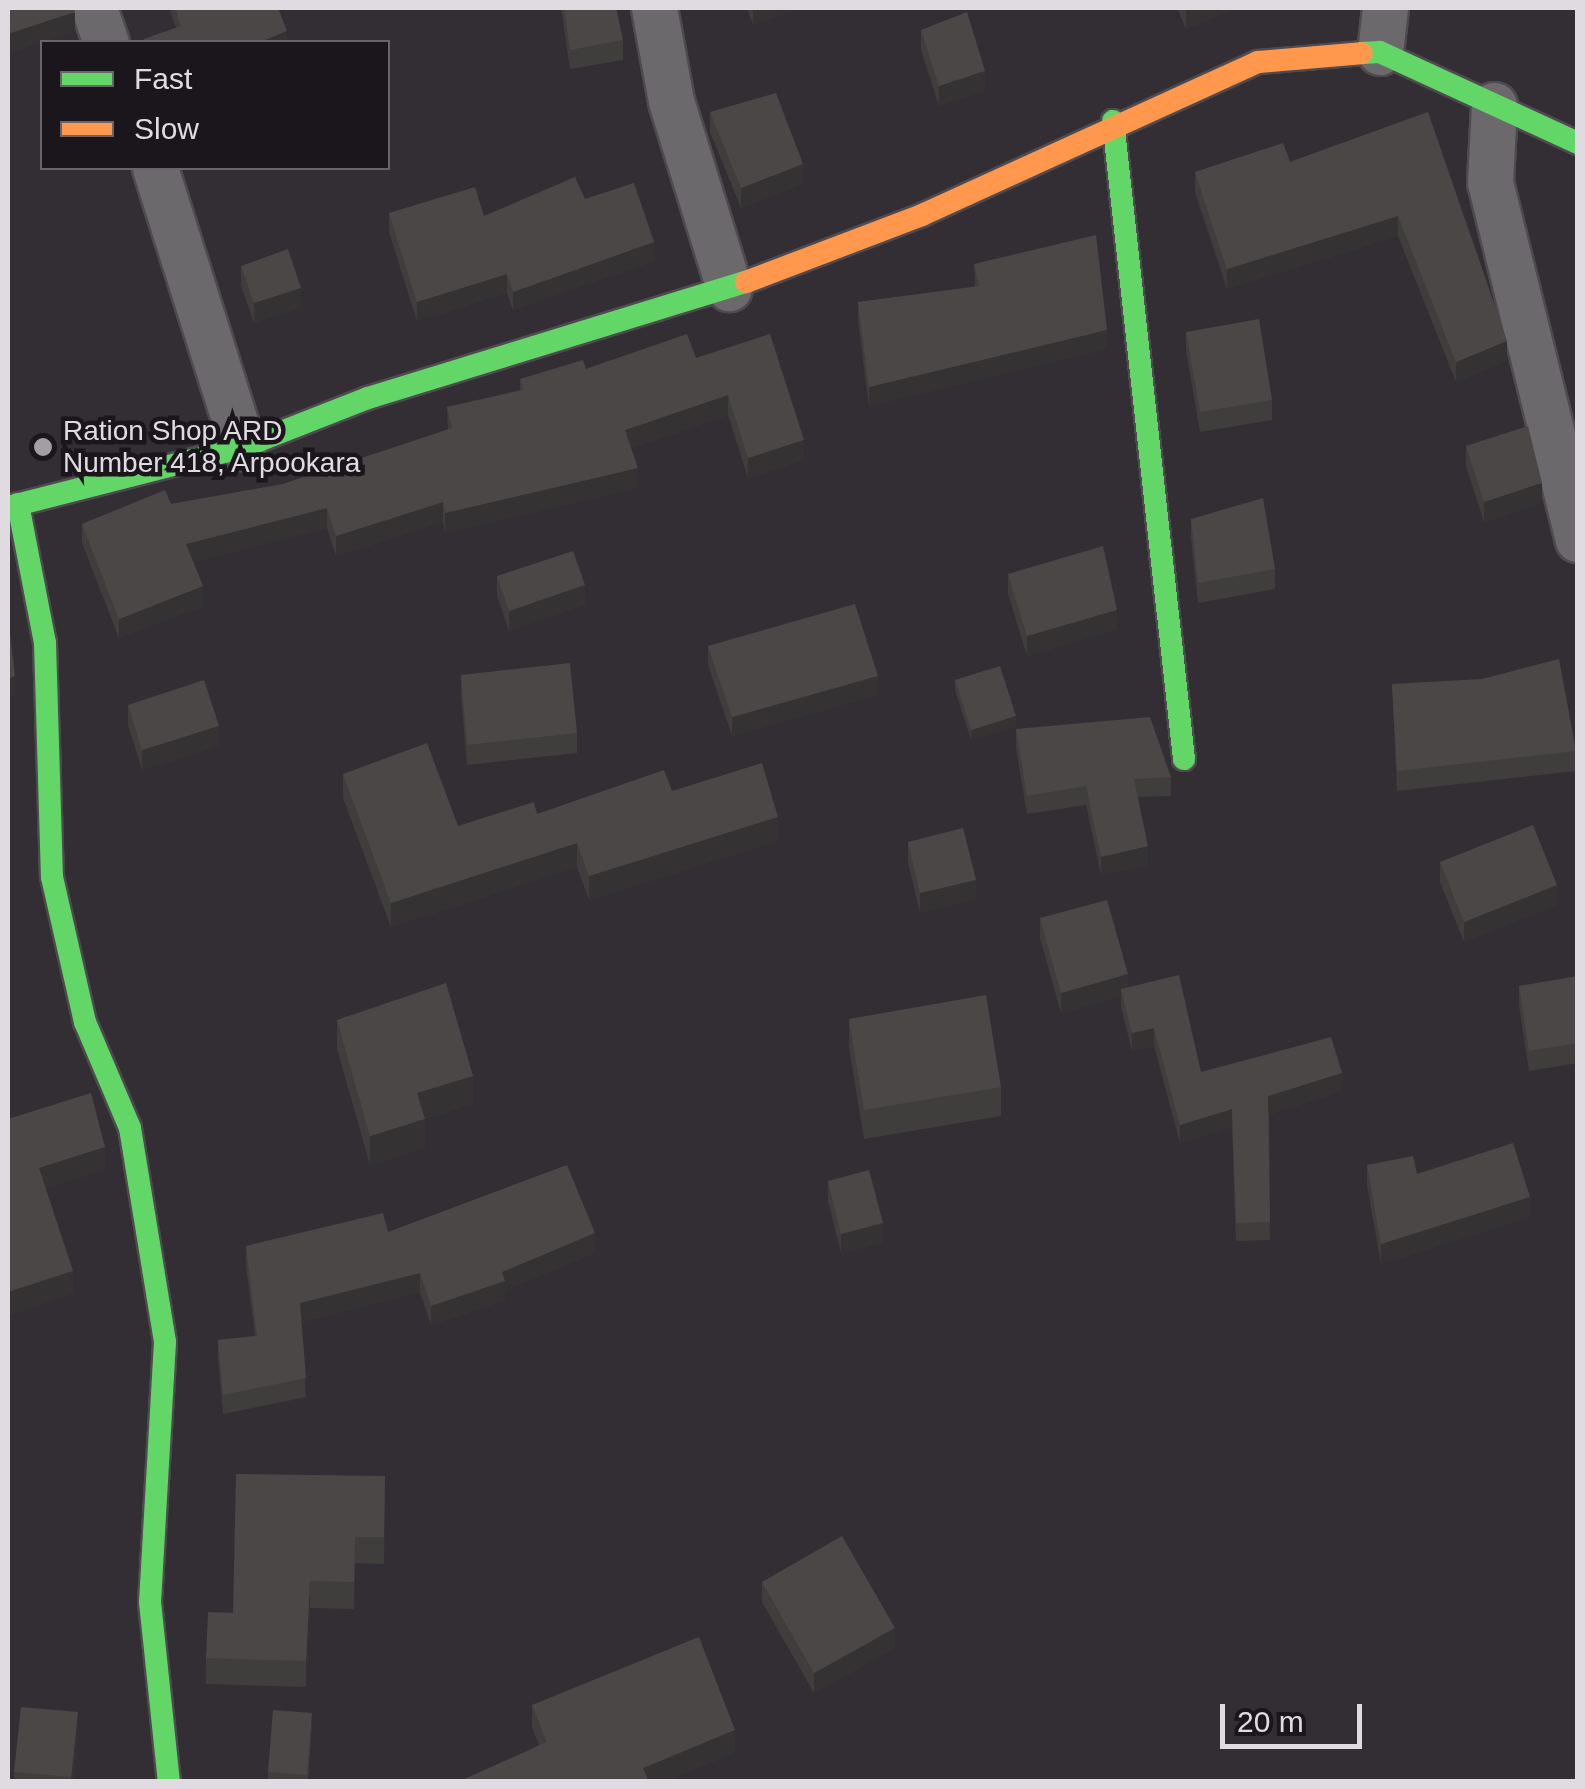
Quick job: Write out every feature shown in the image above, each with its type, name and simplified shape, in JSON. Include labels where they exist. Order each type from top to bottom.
[{"type":"street","points":[[94,8],[105,40]]},
{"type":"street","points":[[654,8],[672,101],[729,288]]},
{"type":"street","points":[[1380,52],[1385,8]]},
{"type":"street","points":[[169,1782],[150,1602],[165,1342],[130,1128],[85,1022],[52,878],[45,643],[13,506],[243,448],[368,398],[729,288],[922,216],[1114,122],[1258,62],[1380,52],[1578,143]]},
{"type":"street","points":[[1494,105],[1490,182],[1578,539]]},
{"type":"street","points":[[1114,122],[1184,759]]},
{"type":"street","points":[[156,170],[243,448]]},
{"type":"building","points":[[8,8],[74,8],[75,12],[8,34]]},
{"type":"building","points":[[175,8],[278,8],[287,31],[265,40],[144,40],[181,26]]},
{"type":"building","points":[[564,8],[616,8],[623,40],[570,50]]},
{"type":"building","points":[[967,12],[985,71],[939,86],[921,30]]},
{"type":"building","points":[[776,93],[803,164],[741,188],[710,112]]},
{"type":"building","points":[[1428,112],[1507,341],[1456,362],[1398,216],[1227,269],[1195,172],[1283,143],[1290,162]]},
{"type":"building","points":[[575,177],[585,199],[634,183],[654,242],[513,292],[507,274],[417,302],[389,213],[475,187],[484,216]]},
{"type":"building","points":[[1096,235],[1107,330],[869,387],[858,302],[979,286],[974,264]]},
{"type":"building","points":[[288,249],[301,288],[254,303],[241,266]]},
{"type":"building","points":[[1259,319],[1272,400],[1200,412],[1186,332]]},
{"type":"building","points":[[687,334],[696,358],[770,334],[804,440],[748,458],[728,395],[625,430],[638,468],[445,513],[443,502],[336,536],[327,508],[186,544],[203,586],[119,619],[82,524],[165,490],[171,504],[283,484],[452,428],[447,407],[524,390],[520,379],[583,360],[586,369]]},
{"type":"building","points":[[1528,426],[1542,483],[1484,502],[1466,446]]},
{"type":"building","points":[[1263,498],[1275,569],[1198,583],[1191,519]]},
{"type":"building","points":[[1103,546],[1117,610],[1027,636],[1008,574]]},
{"type":"building","points":[[573,551],[585,585],[509,611],[497,576]]},
{"type":"building","points":[[855,604],[878,676],[732,717],[708,646]]},
{"type":"building","points":[[8,616],[15,676],[8,679]]},
{"type":"building","points":[[1559,659],[1576,751],[1397,771],[1392,684],[1482,679]]},
{"type":"building","points":[[570,663],[577,733],[467,745],[461,675]]},
{"type":"building","points":[[1000,666],[1016,716],[971,730],[955,680]]},
{"type":"building","points":[[204,680],[219,726],[142,750],[128,705]]},
{"type":"building","points":[[1150,717],[1171,777],[1134,779],[1148,846],[1101,857],[1086,786],[1027,796],[1016,729]]},
{"type":"building","points":[[427,743],[458,826],[534,802],[537,814],[664,770],[672,791],[762,763],[778,817],[589,876],[577,843],[391,903],[343,774]]},
{"type":"building","points":[[1533,825],[1557,885],[1464,922],[1440,862]]},
{"type":"building","points":[[963,828],[976,880],[920,893],[908,842]]},
{"type":"building","points":[[1107,900],[1128,974],[1061,993],[1040,918]]},
{"type":"building","points":[[1179,975],[1201,1072],[1331,1037],[1342,1073],[1268,1096],[1270,1222],[1236,1223],[1232,1109],[1180,1125],[1154,1028],[1132,1033],[1121,989]]},
{"type":"building","points":[[1578,976],[1578,1043],[1529,1051],[1519,986]]},
{"type":"building","points":[[446,983],[473,1076],[417,1093],[425,1119],[370,1136],[337,1020]]},
{"type":"building","points":[[986,995],[1001,1087],[864,1110],[849,1019]]},
{"type":"building","points":[[91,1093],[105,1147],[39,1168],[73,1271],[8,1292],[8,1119]]},
{"type":"building","points":[[1513,1143],[1530,1197],[1381,1244],[1367,1165],[1413,1156],[1417,1174]]},
{"type":"building","points":[[567,1165],[595,1233],[502,1272],[505,1281],[431,1306],[420,1273],[300,1303],[306,1378],[223,1395],[218,1340],[257,1336],[246,1246],[383,1213],[388,1232]]},
{"type":"building","points":[[869,1170],[883,1223],[841,1234],[828,1181]]},
{"type":"building","points":[[236,1474],[385,1476],[384,1537],[355,1537],[354,1582],[310,1581],[306,1661],[206,1658],[208,1612],[233,1613]]},
{"type":"building","points":[[842,1536],[895,1628],[814,1673],[762,1582]]},
{"type":"building","points":[[699,1637],[735,1730],[643,1768],[649,1782],[462,1782],[547,1742],[532,1705]]},
{"type":"building","points":[[21,1707],[78,1712],[71,1777],[14,1772]]},
{"type":"building","points":[[273,1710],[312,1713],[307,1775],[268,1772]]},
{"type":"traffic: fast","points":[[1362,53],[1380,52],[1578,143]]},
{"type":"traffic: fast","points":[[1113,121],[1184,759]]},
{"type":"traffic: fast","points":[[8,507],[243,447],[368,398],[746,282]]},
{"type":"traffic: fast","points":[[18,504],[45,643],[52,877],[85,1022],[130,1128],[165,1342],[150,1602],[169,1782]]},
{"type":"traffic: slow","points":[[746,282],[922,215],[1258,62],[1362,53]]},
{"type":"place","name":"Ration Shop ARD Number 418, Arpookara","points":[[43,447]]}]
